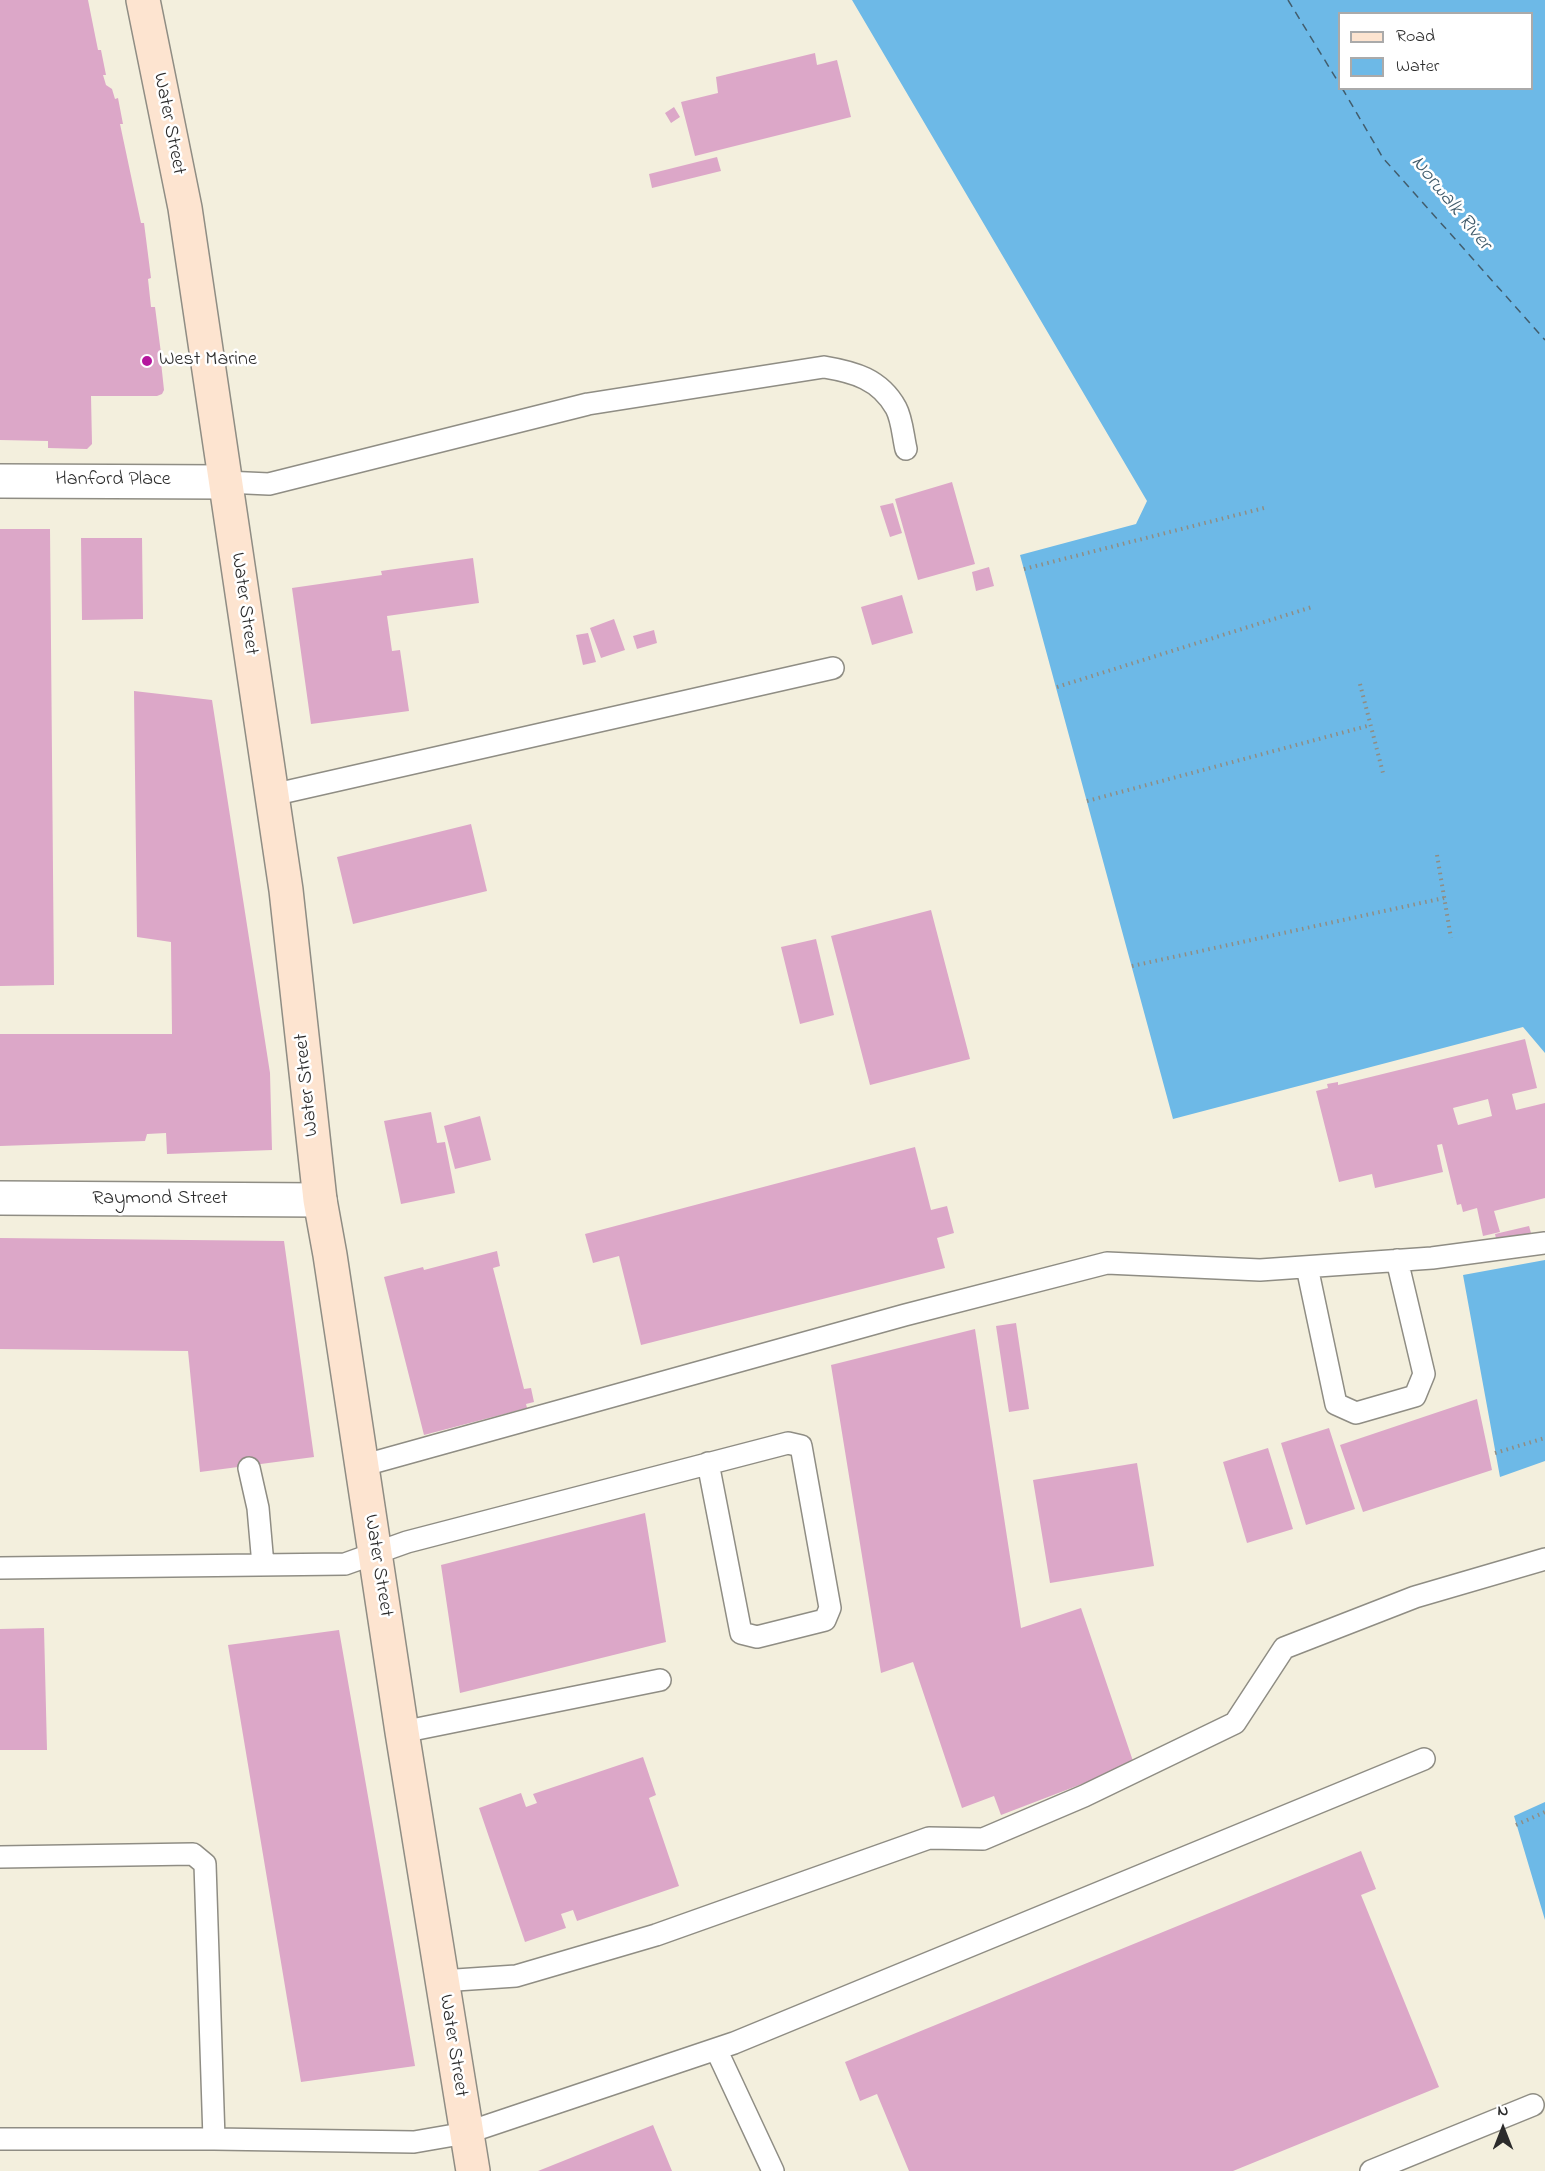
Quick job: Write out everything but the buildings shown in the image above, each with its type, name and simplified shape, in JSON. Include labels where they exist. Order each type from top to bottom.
[{"type":"main road","name":"Water Street","points":[[143,0],[185,208],[286,890],[321,1200],[402,1732],[473,2171]]},
{"type":"street","name":"Hanford Place","points":[[0,480],[225,482]]},
{"type":"street","name":"Raymond Street","points":[[0,1198],[321,1200]]},
{"type":"lane","points":[[225,482],[269,484],[588,404],[824,367],[853,372],[881,388],[897,409],[906,449]]},
{"type":"lane","points":[[272,795],[833,668]]},
{"type":"lane","points":[[361,1466],[905,1315],[1107,1263],[1260,1270],[1432,1258],[1545,1243]]},
{"type":"lane","points":[[1307,1266],[1336,1404],[1356,1413],[1415,1396],[1424,1374],[1397,1260]]},
{"type":"lane","points":[[0,1568],[345,1564],[407,1542],[708,1463],[788,1443],[801,1446],[830,1608],[825,1620],[757,1636],[741,1633],[708,1463]]},
{"type":"lane","points":[[249,1468],[258,1508],[263,1565]]},
{"type":"lane","points":[[441,1981],[504,1978],[537,1970],[656,1935],[929,1838],[983,1839],[1084,1796],[1235,1723],[1284,1648],[1415,1597],[1545,1558]]},
{"type":"lane","points":[[402,1732],[660,1680]]},
{"type":"lane","points":[[0,2139],[414,2142],[466,2133],[716,2049],[1424,1759]]},
{"type":"lane","points":[[0,1857],[193,1854],[205,1864],[214,2139]]},
{"type":"lane","points":[[716,2049],[773,2171]]},
{"type":"lane","points":[[1371,2171],[1533,2105]]},
{"type":"path","points":[[1024,569],[1264,508]]},
{"type":"path","points":[[1057,687],[1312,607]]},
{"type":"path","points":[[1360,684],[1383,772]]},
{"type":"path","points":[[1087,801],[1371,725]]},
{"type":"path","points":[[1437,855],[1451,938]]},
{"type":"path","points":[[1132,966],[1444,898]]},
{"type":"path","points":[[1495,1453],[1545,1438]]},
{"type":"path","points":[[1516,1825],[1545,1812]]},
{"type":"water","name":"Norwalk River","points":[[852,0],[1545,0],[1545,1053],[1523,1027],[1173,1119],[1020,555],[1136,524],[1147,501]]},
{"type":"water","points":[[1545,1260],[1545,1461],[1500,1477],[1463,1275]]},
{"type":"water","points":[[1545,1802],[1545,1920],[1514,1816]]},
{"type":"ferry route","points":[[1288,0],[1338,82]]},
{"type":"ferry route","points":[[1343,90],[1383,158],[1545,340]]},
{"type":"place","name":"West Marine","points":[[147,361]]}]
